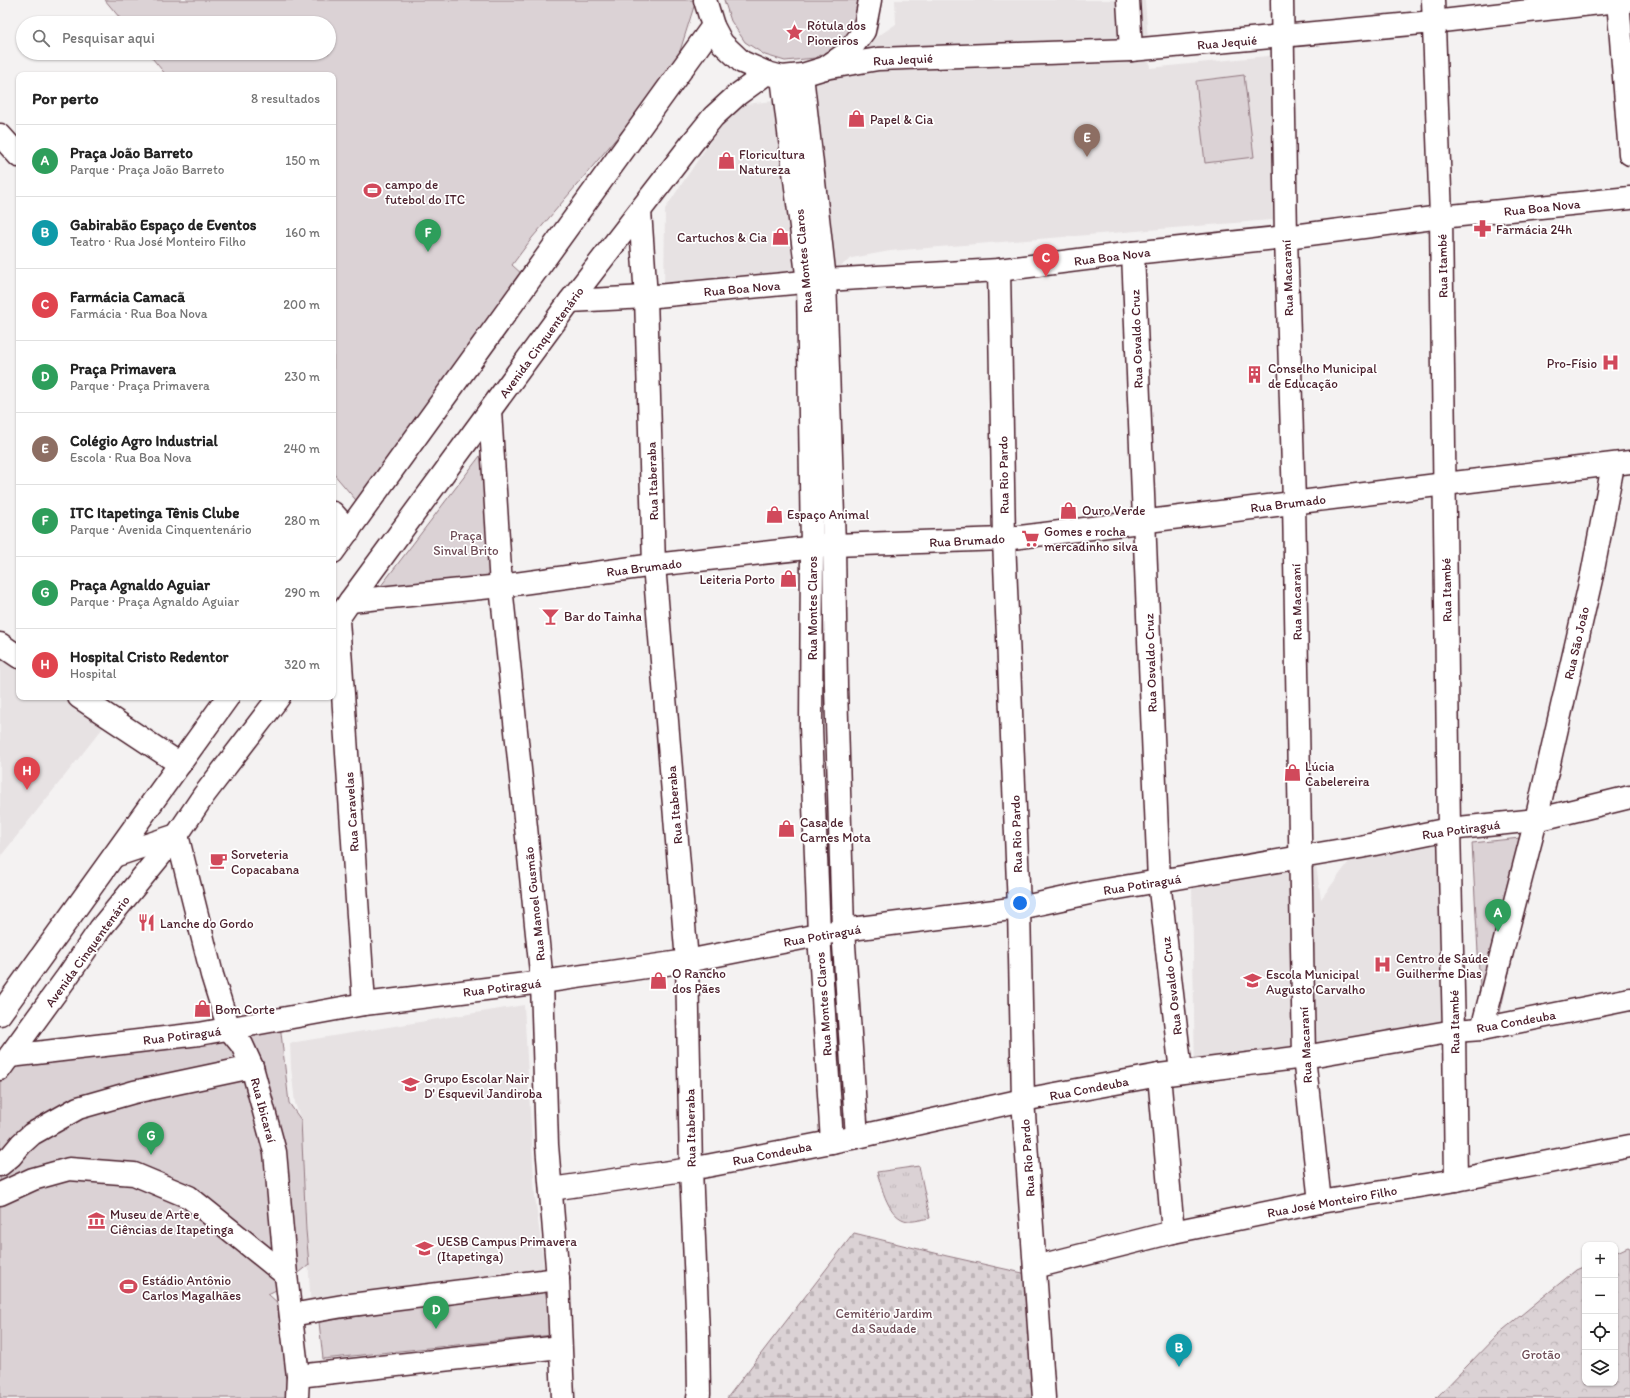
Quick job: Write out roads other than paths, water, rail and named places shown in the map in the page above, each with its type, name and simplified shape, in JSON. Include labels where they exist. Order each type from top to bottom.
[{"type":"street","points":[[705,0],[713,26],[722,43],[742,62],[784,75]]},
{"type":"street","points":[[825,68],[848,52],[864,31],[870,0]]},
{"type":"street","points":[[1128,0],[1131,50]]},
{"type":"street","name":"Rua Macaraní","points":[[1282,0],[1286,237],[1294,502],[1304,1057],[1320,1202]]},
{"type":"street","name":"Rua Itambé","points":[[1432,0],[1441,217],[1449,829],[1456,1180]]},
{"type":"street","points":[[1621,0],[1630,154]]},
{"type":"street","name":"Rua Jequié","points":[[825,68],[878,59],[1131,50],[1433,22],[1621,0]]},
{"type":"street","points":[[336,548],[713,26]]},
{"type":"street","points":[[864,31],[878,59]]},
{"type":"street","name":"Avenida Cinquentenário","points":[[336,623],[350,601],[570,301],[713,117],[737,95],[784,75],[825,68]]},
{"type":"street","name":"Rua Montes Claros","points":[[784,75],[816,281],[834,545],[836,686],[844,930],[857,1138]]},
{"type":"street","points":[[0,135],[16,153]]},
{"type":"street","name":"Rua Boa Nova","points":[[570,301],[646,297],[816,281],[999,270],[1133,253],[1286,237],[1441,217],[1630,198]]},
{"type":"street","name":"Rua Itaberaba","points":[[640,211],[646,297],[654,565],[687,961],[691,1169],[698,1333],[698,1398]]},
{"type":"street","name":"Rua Osvaldo Cruz","points":[[1133,253],[1159,881],[1181,1072]]},
{"type":"street","name":"Rua Rio Pardo","points":[[999,270],[1004,539],[1019,908],[1023,1100],[1044,1398]]},
{"type":"street","name":"Rua Montes Claros","points":[[816,281],[811,728],[819,934],[832,1142]]},
{"type":"street","name":"Rua Manoel Gusmão","points":[[490,411],[502,586],[542,982],[547,1145],[558,1279],[563,1398]]},
{"type":"street","name":"Rua Brumado","points":[[350,601],[502,586],[654,565],[834,545],[1004,539],[1144,520],[1622,464]]},
{"type":"street","name":"Rua São João","points":[[1482,1029],[1536,820],[1592,575],[1622,464]]},
{"type":"street","points":[[336,516],[349,531]]},
{"type":"street","name":"Rua Caravelas","points":[[336,623],[364,1004]]},
{"type":"street","points":[[0,644],[16,655]]},
{"type":"street","points":[[84,700],[180,764]]},
{"type":"street","points":[[0,1014],[226,700]]},
{"type":"street","name":"Avenida Cinquentenário","points":[[5,1062],[100,929],[177,835],[204,795],[277,700]]},
{"type":"street","name":"Rua Potiraguá","points":[[5,1062],[229,1029],[364,1004],[542,982],[687,961],[844,930],[1019,908],[1159,881],[1360,847],[1449,829],[1536,820],[1630,796]]},
{"type":"street","points":[[114,856],[177,835]]},
{"type":"street","name":"Rua Ibicaraí","points":[[177,835],[212,975],[229,1029],[242,1045],[252,1067],[275,1152],[286,1275],[298,1376],[297,1398]]},
{"type":"street","name":"Rua Condeuba","points":[[551,1189],[691,1169],[857,1138],[1023,1100],[1159,1075],[1304,1057],[1454,1031],[1482,1029],[1630,999]]},
{"type":"street","points":[[0,1166],[32,1134],[78,1108],[134,1092],[252,1067]]},
{"type":"street","points":[[1159,1075],[1173,1232]]},
{"type":"street","points":[[21,1144],[24,1166],[33,1179]]},
{"type":"street","name":"Rua José Monteiro Filho","points":[[1035,1267],[1173,1232],[1320,1202],[1456,1180],[1630,1146]]},
{"type":"street","points":[[0,1194],[33,1179],[69,1169],[134,1174],[189,1197],[286,1275]]},
{"type":"street","points":[[291,1315],[343,1306],[558,1279]]},
{"type":"street","points":[[298,1376],[560,1347]]},
{"type":"place","name":"Rótula dos Pioneiros","points":[[794,32]]},
{"type":"place","name":"Papel & Cia","points":[[857,119]]},
{"type":"place","name":"Colégio Agro Industrial","points":[[1087,157]]},
{"type":"place","name":"Floricultura Natureza","points":[[726,161]]},
{"type":"place","name":"campo de futebol do ITC","points":[[372,191]]},
{"type":"place","name":"Farmácia 24h","points":[[1483,229]]},
{"type":"place","name":"Cartuchos & Cia","points":[[780,237]]},
{"type":"place","name":"ITC Itapetinga Tênis Clube","points":[[428,252]]},
{"type":"place","name":"Farmácia Camacã","points":[[1046,277]]},
{"type":"place","name":"Pro-Físio","points":[[1610,363]]},
{"type":"place","name":"Conselho Municipal de Educação","points":[[1255,375]]},
{"type":"place","name":"Ouro Verde","points":[[1069,510]]},
{"type":"place","name":"Espaço Animal","points":[[774,514]]},
{"type":"place","name":"Gomes e rocha mercadinho silva","points":[[1031,538]]},
{"type":"place","name":"Leiteria Porto","points":[[788,579]]},
{"type":"place","name":"Bar do Tainha","points":[[551,616]]},
{"type":"place","name":"Lúcia Cabelereira","points":[[1292,773]]},
{"type":"place","name":"Hospital Cristo Redentor","points":[[27,790]]},
{"type":"place","name":"Casa de Carnes Mota","points":[[787,829]]},
{"type":"place","name":"Sorveteria Copacabana","points":[[218,861]]},
{"type":"place","name":"Lanche do Gordo","points":[[147,923]]},
{"type":"place","name":"Praça João Barreto","points":[[1498,932]]},
{"type":"place","name":"Centro de Saúde Guilherme Dias","points":[[1383,965]]},
{"type":"place","name":"O Rancho dos Pães","points":[[659,980]]},
{"type":"place","name":"Escola Municipal Augusto Carvalho","points":[[1253,981]]},
{"type":"place","name":"Bom Corte","points":[[202,1009]]},
{"type":"place","name":"Grupo Escolar Nair D' Esquevil Jandiroba","points":[[411,1085]]},
{"type":"place","name":"Praça Agnaldo Aguiar","points":[[151,1155]]},
{"type":"place","name":"Museu de Arte e Ciências de Itapetinga","points":[[97,1221]]},
{"type":"place","name":"UESB Campus Primavera (Itapetinga)","points":[[424,1248]]},
{"type":"place","name":"Estádio Antônio Carlos Magalhães","points":[[129,1287]]},
{"type":"place","name":"Praça Primavera","points":[[436,1329]]},
{"type":"place","name":"Gabirabão Espaço de Eventos","points":[[1179,1367]]},
{"type":"park label","name":"Praça Sinval Brito","points":[[466,542]]},
{"type":"park label","name":"Cemitério Jardim da Saudade","points":[[884,1320]]},
{"type":"park label","name":"Grotão","points":[[1541,1354]]}]
